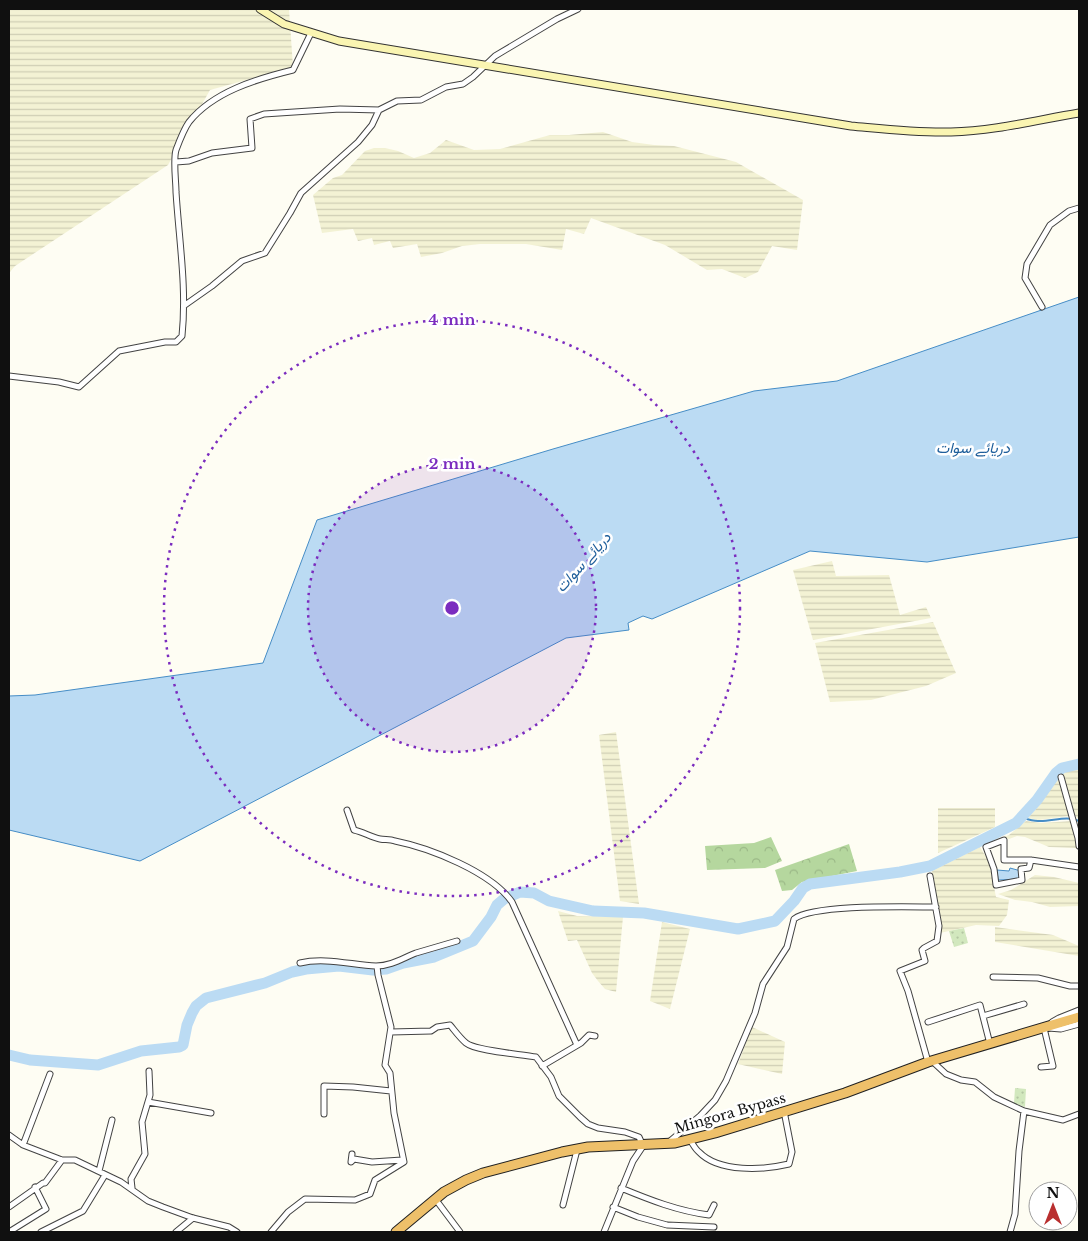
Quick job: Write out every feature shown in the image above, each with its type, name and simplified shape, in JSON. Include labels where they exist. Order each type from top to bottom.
[{"type":"highway","name":"Mingora Bypass","points":[[396,1232],[436,1200],[475,1176],[576,1150],[666,1144],[690,1140],[845,1093],[930,1062],[1079,1017]]},
{"type":"main road","points":[[260,9],[284,24],[338,41],[851,126],[922,132],[960,131],[1079,113]]},
{"type":"street","points":[[176,162],[190,161],[212,153],[252,148],[250,119],[264,114],[340,109],[379,110],[397,101],[421,100],[446,87],[463,84],[495,56],[557,19],[578,9]]},
{"type":"street","points":[[9,376],[50,380],[79,387],[119,351],[165,342],[176,342],[182,336],[185,305],[179,237],[175,152],[188,123],[214,100],[244,85],[293,70],[311,33]]},
{"type":"street","points":[[185,305],[242,261],[265,252],[290,214],[301,193],[358,142],[372,125],[379,110]]},
{"type":"street","points":[[1042,307],[1024,278],[1026,264],[1050,225],[1069,212],[1079,208]]},
{"type":"street","points":[[1061,777],[1079,846]]},
{"type":"street","points":[[347,810],[354,830],[364,832],[378,839],[393,840],[424,848],[472,870],[505,892],[512,902],[577,1045]]},
{"type":"street","points":[[1031,860],[1030,868],[1021,869],[1022,880],[996,885],[994,869],[986,847],[1004,840],[1004,860],[1031,860],[1079,867]]},
{"type":"street","points":[[930,876],[939,926],[937,941],[922,950],[925,961],[900,971],[930,1062],[946,1074],[961,1080],[975,1082],[994,1097],[1024,1111],[1063,1120],[1079,1114]]},
{"type":"street","points":[[666,1144],[700,1116],[714,1100],[726,1081],[755,1013],[763,984],[787,947],[794,919],[814,912],[842,909],[936,907]]},
{"type":"street","points":[[300,963],[306,961],[334,962],[377,966],[395,963],[424,951],[457,941]]},
{"type":"street","points":[[270,1232],[288,1212],[305,1199],[355,1200],[370,1194],[375,1180],[404,1162],[391,1091],[390,1073],[386,1065],[391,1032],[377,966]]},
{"type":"street","points":[[994,978],[1038,978],[1070,986],[1079,986]]},
{"type":"street","points":[[983,1016],[1024,1004]]},
{"type":"street","points":[[928,1022],[980,1005],[990,1044]]},
{"type":"street","points":[[1044,1028],[1059,1018],[1079,1010]]},
{"type":"street","points":[[1044,1028],[1061,1029],[1079,1024]]},
{"type":"street","points":[[391,1032],[431,1031],[436,1027],[450,1025],[467,1044],[482,1050],[496,1050],[536,1057],[551,1077],[559,1096],[580,1117],[598,1128],[625,1132],[639,1137],[643,1146],[633,1161],[604,1232]]},
{"type":"street","points":[[1041,1067],[1052,1066],[1044,1028]]},
{"type":"street","points":[[542,1066],[577,1045],[589,1035],[595,1036]]},
{"type":"street","points":[[132,1188],[132,1179],[145,1154],[142,1122],[150,1095],[150,1072]]},
{"type":"street","points":[[23,1145],[50,1074]]},
{"type":"street","points":[[324,1114],[324,1086],[391,1091]]},
{"type":"street","points":[[148,1102],[211,1114]]},
{"type":"street","points":[[690,1140],[699,1152],[710,1161],[728,1166],[761,1168],[790,1164],[792,1152],[784,1111]]},
{"type":"street","points":[[1010,1232],[1015,1214],[1024,1111]]},
{"type":"street","points":[[99,1172],[112,1120]]},
{"type":"street","points":[[9,1135],[23,1145],[62,1160],[75,1160],[132,1188],[148,1201],[193,1218],[229,1227],[237,1232]]},
{"type":"street","points":[[563,1204],[576,1150]]},
{"type":"street","points":[[352,1154],[351,1162],[354,1159],[372,1162],[394,1159],[402,1160]]},
{"type":"street","points":[[9,1207],[34,1187],[48,1181],[62,1160]]},
{"type":"street","points":[[41,1232],[83,1211],[105,1175]]},
{"type":"street","points":[[9,1232],[46,1209],[34,1187]]},
{"type":"street","points":[[621,1188],[660,1204],[692,1213],[709,1216],[714,1205]]},
{"type":"street","points":[[436,1200],[460,1232]]},
{"type":"street","points":[[613,1207],[638,1217],[666,1224],[714,1227]]},
{"type":"street","points":[[176,1232],[193,1218]]},
{"type":"green space","points":[[9,9],[289,9],[293,67],[210,90],[168,165],[15,266],[9,273]]},
{"type":"green space","points":[[603,132],[632,142],[674,146],[736,162],[803,200],[797,250],[772,246],[758,272],[745,278],[722,269],[707,270],[665,245],[591,218],[584,234],[566,229],[562,250],[526,244],[480,244],[462,246],[442,253],[421,257],[417,244],[393,248],[390,241],[374,245],[372,238],[358,241],[353,229],[322,233],[313,195],[333,178],[342,175],[365,151],[374,148],[385,148],[414,158],[430,153],[446,140],[474,150],[500,149],[550,135]]},
{"type":"green space","points":[[832,561],[836,576],[889,575],[900,615],[926,607],[931,618],[813,640],[793,570]]},
{"type":"green space","points":[[933,622],[956,673],[926,686],[871,700],[830,702],[815,643]]},
{"type":"green space","points":[[616,732],[639,904],[620,901],[599,735]]},
{"type":"green space","points":[[1079,768],[1079,819],[1073,814],[1062,775]]},
{"type":"green space","points":[[1059,776],[1070,816],[1038,820],[1028,818],[1042,802]]},
{"type":"green space","points":[[938,808],[995,808],[995,827],[938,853]]},
{"type":"green space","points":[[1026,821],[1041,823],[1072,821],[1077,838],[1076,848],[1049,847],[1025,837],[1017,836],[1009,839],[1004,837]]},
{"type":"green space","points":[[771,837],[782,861],[765,868],[707,870],[705,846],[754,843]]},
{"type":"green space","points":[[849,844],[857,871],[802,882],[792,890],[782,891],[775,870]]},
{"type":"green space","points":[[980,847],[989,862],[996,897],[1009,900],[1007,915],[999,926],[976,925],[940,933],[932,871]]},
{"type":"green space","points":[[1035,875],[1079,883],[1079,906],[1050,907],[1015,900],[998,894],[1011,890]]},
{"type":"green space","points":[[558,911],[577,916],[623,917],[616,992],[605,989],[592,973],[577,940],[568,941]]},
{"type":"green space","points":[[662,922],[690,929],[670,1009],[650,1001]]},
{"type":"green space","points":[[995,927],[1053,935],[1079,946],[1079,956],[995,942]]},
{"type":"green space","points":[[964,928],[968,943],[954,947],[949,931]]},
{"type":"green space","points":[[752,1027],[785,1042],[782,1074],[738,1064]]},
{"type":"green space","points":[[1015,1088],[1026,1089],[1025,1107],[1014,1103]]},
{"type":"water","name":"دریائے سوات","points":[[1079,297],[1079,537],[927,562],[810,551],[652,619],[643,616],[628,623],[629,630],[566,638],[140,861],[9,830],[9,696],[35,695],[263,663],[317,520],[754,391],[837,381]]},
{"type":"water","points":[[1010,868],[1021,871],[1020,879],[998,880],[997,870],[1009,871]]},
{"type":"waterway","points":[[9,1055],[30,1060],[98,1065],[141,1051],[179,1047],[183,1045],[187,1025],[192,1013],[196,1006],[206,998],[265,983],[292,972],[306,969],[339,966],[373,970],[386,969],[403,963],[434,957],[473,941],[491,917],[497,905],[504,899],[520,892],[534,893],[549,901],[593,911],[644,913],[738,929],[775,921],[794,901],[803,888],[810,884],[930,866],[1016,823],[1037,800],[1056,773],[1062,768],[1079,764]]},
{"type":"waterway","points":[[1021,817],[1036,821],[1064,819],[1079,821]]}]
